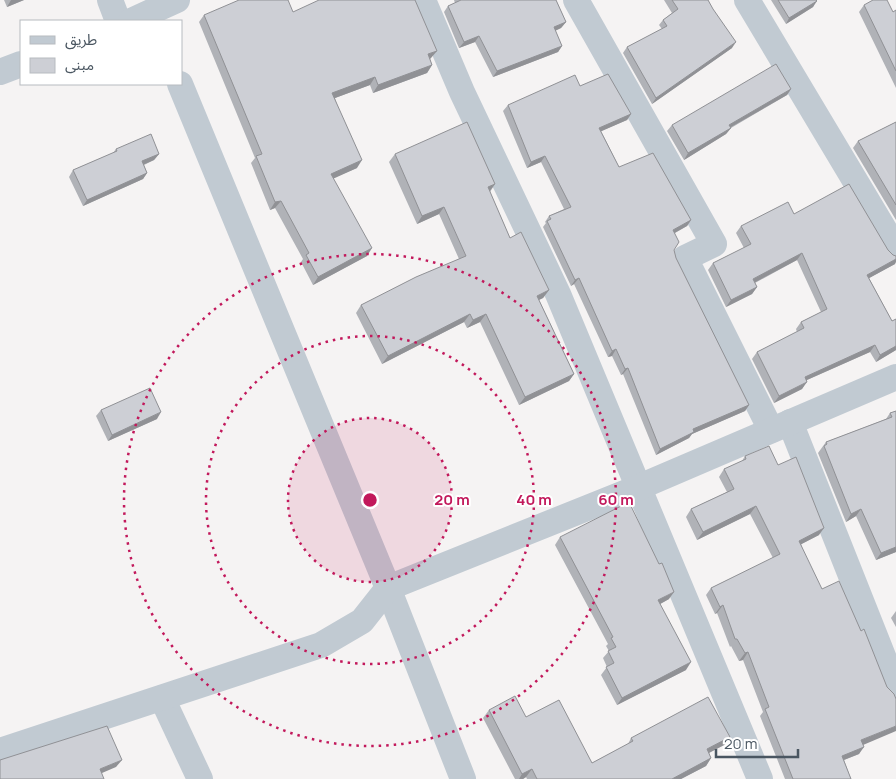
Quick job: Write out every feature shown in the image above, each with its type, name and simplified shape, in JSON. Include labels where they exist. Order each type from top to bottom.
[{"type":"street","points":[[110,0],[118,20]]},
{"type":"street","points":[[145,18],[177,0]]},
{"type":"street","points":[[423,0],[462,92],[558,294],[637,488],[760,779]]},
{"type":"street","points":[[576,0],[714,244],[684,258],[781,426],[896,689]]},
{"type":"street","points":[[747,0],[896,248]]},
{"type":"street","points":[[0,72],[20,64]]},
{"type":"street","points":[[180,85],[388,588],[464,779]]},
{"type":"street","points":[[0,751],[321,645],[362,621],[388,588],[637,488],[896,377]]},
{"type":"street","points":[[162,698],[200,779]]},
{"type":"building","points":[[239,0],[288,0],[293,12],[319,0],[415,0],[437,51],[428,54],[432,65],[378,85],[375,77],[332,93],[362,160],[331,174],[372,248],[318,277],[306,255],[309,253],[281,201],[275,202],[256,156],[262,154],[204,15]]},
{"type":"building","points":[[461,0],[556,0],[566,22],[554,27],[562,46],[497,71],[479,36],[464,42],[448,6]]},
{"type":"building","points":[[672,0],[708,0],[736,42],[656,98],[627,47],[667,26],[663,20],[678,9]]},
{"type":"building","points":[[778,0],[816,0],[817,1],[789,18]]},
{"type":"building","points":[[873,0],[887,0],[893,12],[896,10],[896,71],[864,5]]},
{"type":"building","points":[[776,64],[791,89],[729,125],[731,128],[688,153],[672,125]]},
{"type":"building","points":[[608,74],[631,114],[599,128],[619,167],[653,153],[691,220],[673,230],[679,242],[674,250],[676,258],[749,405],[693,429],[694,432],[660,449],[628,368],[625,369],[616,349],[612,351],[579,278],[575,280],[547,221],[551,219],[549,216],[571,207],[545,156],[531,162],[508,105],[575,75],[580,86]]},
{"type":"building","points":[[467,122],[495,184],[488,187],[510,238],[521,232],[549,290],[537,296],[574,374],[525,397],[486,314],[473,320],[470,314],[388,356],[361,305],[416,277],[466,256],[444,207],[422,216],[395,154]]},
{"type":"building","points":[[896,122],[896,205],[858,141]]},
{"type":"building","points":[[151,134],[159,154],[142,161],[147,173],[87,200],[73,170]]},
{"type":"building","points":[[849,184],[888,250],[896,256],[896,259],[867,275],[892,321],[896,319],[896,346],[880,355],[875,345],[805,377],[807,382],[779,396],[757,352],[804,328],[801,322],[827,309],[802,253],[753,279],[757,287],[731,300],[713,263],[751,244],[741,226],[788,202],[794,214]]},
{"type":"building","points":[[150,388],[161,412],[112,435],[101,410]]},
{"type":"building","points":[[896,411],[896,547],[881,553],[861,509],[851,514],[824,446],[827,444],[826,442],[892,417],[890,413]]},
{"type":"building","points":[[769,446],[778,465],[796,457],[824,528],[799,541],[822,589],[839,581],[861,631],[864,629],[887,687],[896,699],[896,726],[861,740],[864,747],[842,756],[851,779],[793,779],[765,709],[769,707],[748,652],[745,653],[737,639],[735,639],[723,605],[720,607],[711,588],[780,554],[756,506],[703,532],[691,509],[734,489],[724,469],[746,459],[745,456]]},
{"type":"building","points":[[629,502],[659,564],[662,563],[674,592],[658,600],[691,662],[622,698],[606,667],[614,663],[608,651],[616,647],[611,638],[613,637],[560,537]]},
{"type":"building","points":[[515,696],[526,717],[559,700],[592,763],[633,741],[631,738],[708,697],[730,737],[707,749],[711,758],[672,779],[537,779],[532,769],[522,774],[489,710]]},
{"type":"building","points":[[107,726],[122,760],[100,769],[104,779],[0,779],[0,760]]}]
